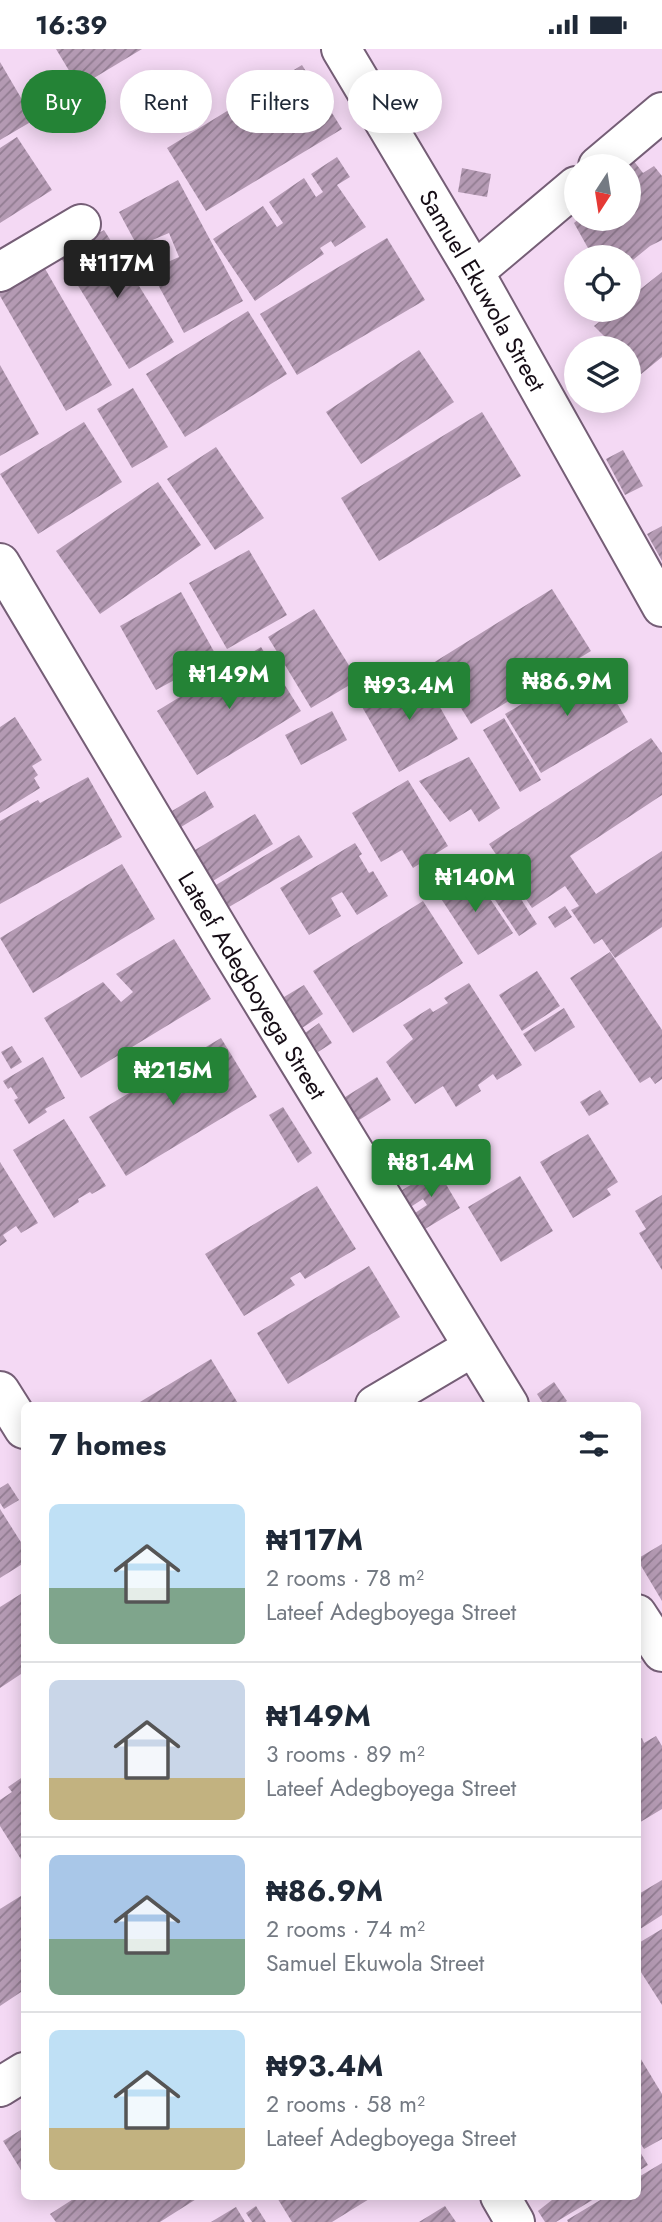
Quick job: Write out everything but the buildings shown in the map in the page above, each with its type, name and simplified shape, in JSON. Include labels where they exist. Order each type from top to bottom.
[{"type":"street","name":"Samuel Ekuwola Street","points":[[341,49],[474,272],[662,607]]},
{"type":"street","points":[[612,154],[662,111]]},
{"type":"street","points":[[474,272],[564,195]]},
{"type":"street","points":[[0,272],[81,224]]},
{"type":"street","name":"Lateef Adegboyega Street","points":[[0,563],[229,947],[507,1402]]},
{"type":"street","points":[[380,1402],[473,1347]]},
{"type":"street","points":[[0,1391],[21,1424]]},
{"type":"street","points":[[641,1619],[662,1652]]},
{"type":"street","points":[[0,2087],[21,2074]]},
{"type":"street","points":[[502,2200],[515,2222]]}]
